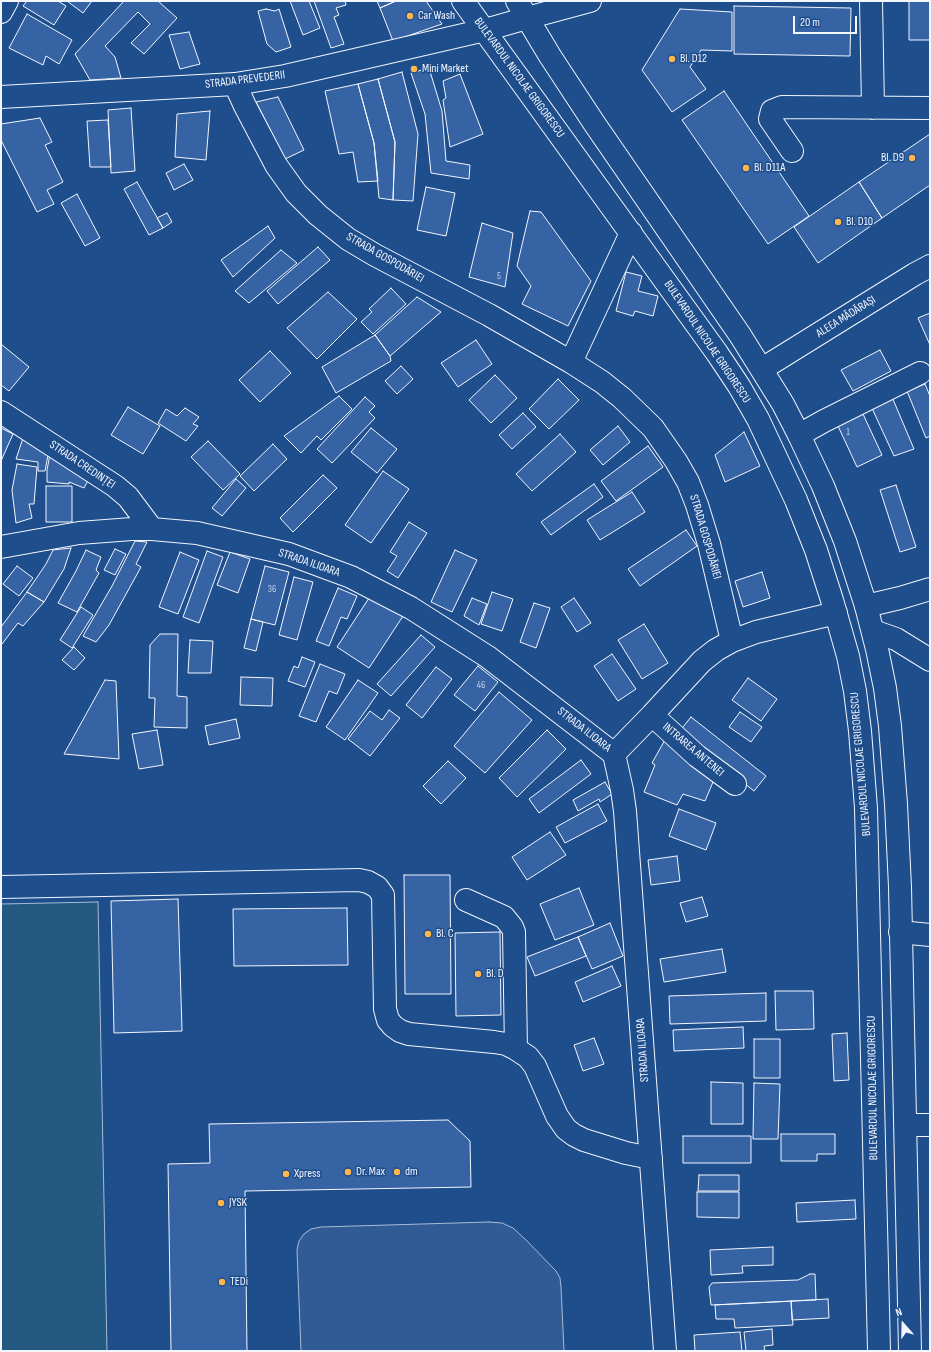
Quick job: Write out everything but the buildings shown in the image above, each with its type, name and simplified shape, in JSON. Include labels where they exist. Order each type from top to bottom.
[{"type":"street","points":[[1,12],[7,1]]},
{"type":"street","name":"BULEVARDUL NICOLAE GRIGORESCU","points":[[463,1],[631,233],[739,386],[758,419],[796,500],[816,550],[836,613],[855,691],[860,731],[866,808],[879,1351]]},
{"type":"street","points":[[590,1],[522,10],[590,117],[762,369],[799,435],[823,486],[845,541],[873,631],[885,688],[890,726],[896,812],[906,1125],[910,1351]]},
{"type":"street","points":[[870,1],[873,108]]},
{"type":"street","name":"STRADA PREVEDERII","points":[[1,97],[235,84],[285,76],[485,30],[522,10]]},
{"type":"street","name":"STRADA GOSPODĂRIEI","points":[[235,84],[248,113],[276,165],[296,193],[318,215],[348,239],[375,255],[489,315],[571,362],[602,382],[622,398],[653,428],[676,460],[688,482],[704,526],[732,641]]},
{"type":"street","points":[[792,151],[770,118],[772,111],[782,107],[930,108]]},
{"type":"street","points":[[571,362],[631,233]]},
{"type":"street","name":"ALEEA MĂDĂRAȘI","points":[[762,369],[930,266]]},
{"type":"street","points":[[799,435],[824,420],[920,373]]},
{"type":"street","name":"STRADA CREDINȚEI","points":[[1,412],[115,486],[128,497],[152,529]]},
{"type":"street","name":"STRADA ILIOARA","points":[[1,547],[79,533],[126,529],[152,529],[196,533],[288,554],[351,577],[411,608],[488,657],[614,754],[625,811],[665,1351]]},
{"type":"street","points":[[614,754],[702,661],[716,650],[732,641],[756,632],[900,598],[930,589]]},
{"type":"street","points":[[873,631],[896,639],[930,660]]},
{"type":"street","name":"INTRAREA ANTENEI","points":[[652,715],[697,756],[735,784]]},
{"type":"street","points":[[1,887],[351,880],[368,882],[377,887],[383,895],[385,1009],[388,1020],[393,1026],[400,1031],[409,1034],[494,1042],[506,1044],[516,1049],[528,1057],[535,1066],[557,1116],[566,1129],[584,1140],[626,1153],[650,1158]]},
{"type":"street","points":[[466,900],[504,917],[514,932],[516,1049]]},
{"type":"street","points":[[900,932],[930,935]]},
{"type":"street","points":[[906,1125],[930,1125]]},
{"type":"shaded area","points":[[98,902],[107,1351],[1,1351],[1,904]]},
{"type":"shaded area","points":[[489,1222],[502,1223],[513,1228],[556,1271],[560,1278],[561,1287],[564,1351],[301,1351],[297,1250],[299,1241],[304,1234],[311,1229],[321,1227]]},
{"type":"place","name":"Car Wash","points":[[410,16]]},
{"type":"place","name":"Bl. D12","points":[[672,59]]},
{"type":"place","name":"Mini Market","points":[[414,69]]},
{"type":"place","name":"Bl. D9","points":[[912,158]]},
{"type":"place","name":"Bl. D11A","points":[[746,168]]},
{"type":"place","name":"Bl. D10","points":[[838,222]]},
{"type":"place","name":"Bl. C","points":[[428,934]]},
{"type":"place","name":"Bl. D","points":[[478,974]]},
{"type":"place","name":"Dr. Max","points":[[348,1172]]},
{"type":"place","name":"dm","points":[[397,1172]]},
{"type":"place","name":"Xpress","points":[[286,1174]]},
{"type":"place","name":"JYSK","points":[[221,1203]]},
{"type":"place","name":"TEDi","points":[[222,1282]]}]
